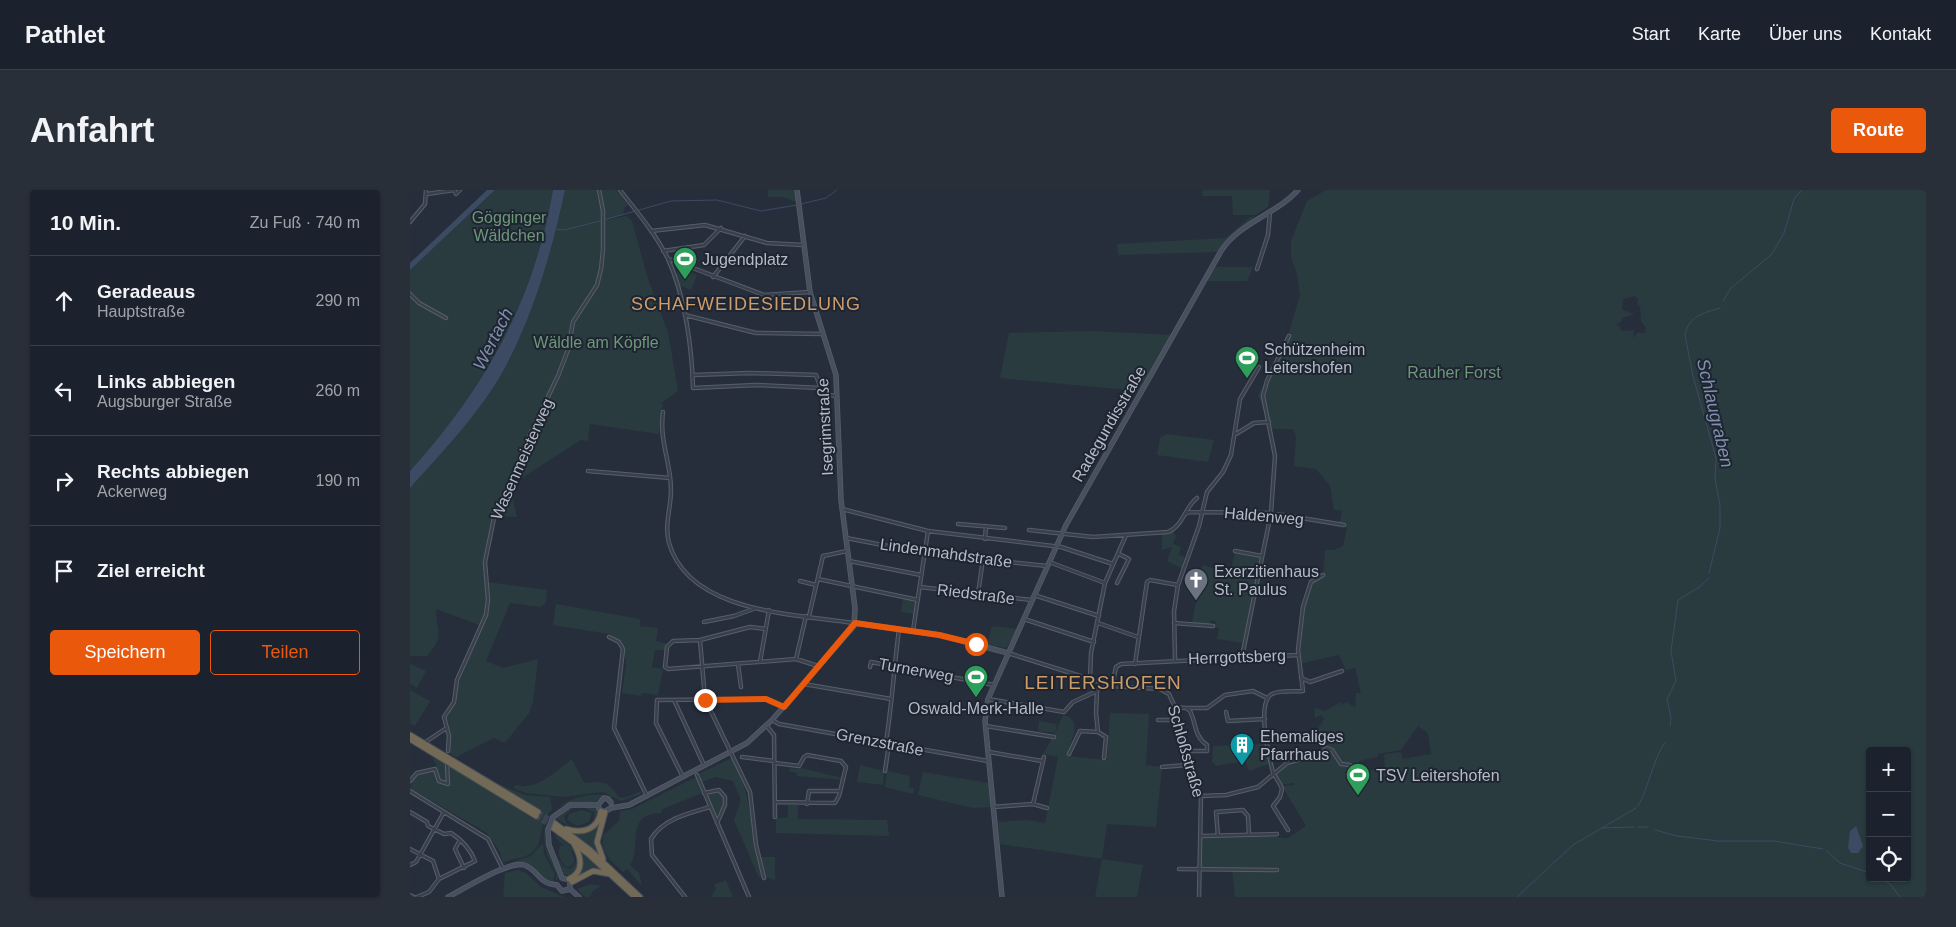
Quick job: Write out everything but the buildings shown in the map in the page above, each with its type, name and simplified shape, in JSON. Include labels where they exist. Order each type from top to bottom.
[{"type":"highway","points":[[410,735],[537,814],[410,740]]},
{"type":"highway","points":[[552,824],[577,832],[589,830],[598,822],[603,811]]},
{"type":"highway","points":[[603,811],[597,844],[606,864]]},
{"type":"highway","points":[[552,824],[635,897]]},
{"type":"highway","points":[[561,828],[606,864],[640,897]]},
{"type":"highway","points":[[570,881],[576,874],[580,863],[580,854],[572,841]]},
{"type":"highway","points":[[570,881],[592,871],[612,875]]},
{"type":"street","points":[[410,222],[422,210],[427,194],[426,190]]},
{"type":"street","points":[[427,194],[454,190],[457,194],[460,190]]},
{"type":"street","name":"Wasenmeisterweg","points":[[448,751],[449,736],[445,729],[444,717],[454,702],[458,680],[486,615],[488,600],[484,562],[495,513],[516,473],[530,434],[558,376],[568,350],[573,322],[597,285],[602,269],[603,221],[599,190]]},
{"type":"street","points":[[620,190],[651,231],[668,259],[684,315],[692,354],[693,388],[756,385],[821,388]]},
{"type":"street","name":"Isegrimstraße","points":[[797,190],[810,292],[836,375],[842,509],[855,623]]},
{"type":"street","name":"Radegundisstraße","points":[[1002,897],[986,726],[988,699],[1062,534],[1226,245],[1270,210],[1289,199],[1298,190]]},
{"type":"street","points":[[1256,269],[1266,240],[1270,210]]},
{"type":"street","points":[[651,231],[695,225],[721,228],[771,244],[803,244]]},
{"type":"street","points":[[663,251],[704,245],[721,228]]},
{"type":"street","points":[[713,277],[745,236]]},
{"type":"street","points":[[668,259],[713,277],[771,296],[810,292]]},
{"type":"street","points":[[410,294],[419,303],[446,318]]},
{"type":"street","points":[[684,315],[756,333],[823,334]]},
{"type":"street","points":[[1242,657],[1271,514],[1275,456],[1263,396],[1267,381],[1289,336]]},
{"type":"street","points":[[1175,660],[1174,623],[1178,586],[1207,492],[1226,466],[1236,434],[1240,399],[1259,367]]},
{"type":"street","points":[[693,375],[748,373],[816,374],[825,395],[838,396]]},
{"type":"street","points":[[663,412],[661,434],[671,491],[667,534],[676,560],[692,579],[719,597],[729,602],[757,608],[947,637],[1008,653],[1112,686]]},
{"type":"street","points":[[1236,434],[1254,423],[1269,422]]},
{"type":"street","points":[[588,472],[670,478]]},
{"type":"street","points":[[1029,530],[1062,534],[1126,536],[1168,532],[1177,527],[1184,514],[1197,498]]},
{"type":"street","points":[[842,509],[928,531],[1056,547],[1113,564]]},
{"type":"street","name":"Haldenweg","points":[[1184,514],[1202,512],[1271,514],[1344,525]]},
{"type":"street","points":[[958,524],[1005,528]]},
{"type":"street","points":[[985,539],[986,526]]},
{"type":"street","points":[[913,632],[928,531]]},
{"type":"street","points":[[1090,680],[1094,642],[1105,583],[1126,536]]},
{"type":"street","name":"Lindenmahdstraße","points":[[845,538],[925,553],[1048,564],[1105,583]]},
{"type":"street","points":[[796,659],[823,556],[847,551]]},
{"type":"street","points":[[1235,551],[1262,556]]},
{"type":"street","points":[[1118,583],[1129,559],[1119,554]]},
{"type":"street","points":[[978,594],[982,559]]},
{"type":"street","name":"Riedstraße","points":[[848,561],[921,575]]},
{"type":"street","points":[[1298,655],[1303,608],[1309,588],[1312,580],[1323,575]]},
{"type":"street","points":[[818,579],[918,600]]},
{"type":"street","points":[[1135,664],[1147,582],[1150,580],[1178,586]]},
{"type":"street","points":[[800,581],[816,585]]},
{"type":"street","name":"Riedstraße","points":[[920,587],[1032,600]]},
{"type":"street","points":[[1034,595],[1099,616]]},
{"type":"street","points":[[704,622],[734,616],[757,608]]},
{"type":"street","points":[[760,662],[769,610]]},
{"type":"street","points":[[1024,618],[1094,642]]},
{"type":"street","points":[[598,805],[603,811],[611,806],[630,804],[747,743],[784,707],[855,623]]},
{"type":"street","points":[[1098,623],[1138,637]]},
{"type":"street","points":[[1174,623],[1212,626]]},
{"type":"street","points":[[766,629],[750,627],[700,640],[672,641],[667,647],[664,664],[668,669],[796,659],[818,666]]},
{"type":"street","points":[[885,771],[894,667],[900,630]]},
{"type":"street","points":[[609,637],[619,642],[623,650],[614,728],[647,796]]},
{"type":"street","points":[[700,640],[705,700],[750,792],[756,845],[764,878]]},
{"type":"street","name":"Herrgottsberg","points":[[1112,686],[1116,667],[1121,664],[1155,664],[1175,660],[1298,655],[1303,691],[1274,693],[1267,698]]},
{"type":"street","name":"Turnerweg","points":[[870,666],[871,662],[994,685]]},
{"type":"street","points":[[738,664],[741,686]]},
{"type":"street","name":"Herrgottsberg","points":[[1300,677],[1310,682],[1342,671]]},
{"type":"street","points":[[804,684],[891,699]]},
{"type":"street","points":[[1098,732],[1096,713],[1098,691],[1101,684]]},
{"type":"street","name":"Schloßstraße","points":[[1112,686],[1160,689],[1169,694],[1175,707],[1176,720],[1187,765],[1201,796],[1198,897]]},
{"type":"street","points":[[988,699],[1064,712],[1074,702],[1098,691]]},
{"type":"street","points":[[1175,707],[1207,708],[1225,695],[1253,691],[1267,698],[1264,708],[1266,743],[1274,774],[1282,788],[1280,797],[1273,806],[1288,830]]},
{"type":"street","points":[[674,699],[705,766]]},
{"type":"street","points":[[683,778],[656,723],[657,700],[766,699],[784,707]]},
{"type":"street","points":[[1183,751],[1207,751],[1207,745],[1202,742],[1193,727],[1192,715],[1186,708]]},
{"type":"street","points":[[1226,712],[1228,721],[1265,719]]},
{"type":"street","name":"Grenzstraße","points":[[772,720],[778,724],[990,761]]},
{"type":"street","points":[[1158,720],[1176,720]]},
{"type":"street","points":[[766,726],[774,735],[775,817]]},
{"type":"street","points":[[986,726],[1054,737]]},
{"type":"street","points":[[428,741],[445,729]]},
{"type":"street","points":[[1069,754],[1080,731],[1098,732],[1106,737],[1104,758]]},
{"type":"street","points":[[1201,796],[1251,789],[1261,785],[1287,763],[1297,758],[1319,754],[1327,748],[1332,750],[1341,764],[1350,765]]},
{"type":"street","points":[[989,752],[1042,761]]},
{"type":"street","points":[[742,757],[799,766],[807,755],[843,762],[846,767],[838,800],[832,804],[776,802]]},
{"type":"street","points":[[1033,804],[1044,757]]},
{"type":"street","points":[[410,781],[417,773],[432,769],[436,770],[441,783],[448,784],[447,764]]},
{"type":"street","points":[[1162,767],[1187,765]]},
{"type":"street","points":[[697,775],[749,897]]},
{"type":"street","points":[[704,792],[719,790],[726,797],[725,805],[717,823]]},
{"type":"street","points":[[410,791],[488,839],[503,869]]},
{"type":"street","points":[[807,804],[809,791],[840,791]]},
{"type":"street","points":[[579,897],[570,889],[570,881],[562,878],[549,845],[552,824],[570,805],[598,805],[604,798],[608,799],[611,806]]},
{"type":"street","points":[[993,807],[1033,804],[1047,808]]},
{"type":"street","points":[[685,897],[652,854],[651,839],[666,823],[682,815],[710,807]]},
{"type":"street","points":[[1218,836],[1216,812],[1243,810],[1248,816],[1249,835]]},
{"type":"street","points":[[410,812],[444,834],[451,833],[470,848],[475,861],[439,879],[429,892],[413,896]]},
{"type":"street","points":[[410,865],[416,862],[444,812]]},
{"type":"street","points":[[1201,836],[1277,834]]},
{"type":"street","points":[[460,840],[455,849],[464,868]]},
{"type":"street","points":[[410,849],[432,861],[439,879]]},
{"type":"street","points":[[448,897],[503,869],[515,865],[524,865],[544,882],[557,885],[562,891],[570,889]]},
{"type":"street","points":[[1179,869],[1276,870]]},
{"type":"street","points":[[557,885],[562,878]]},
{"type":"green space","name":"Gögginger Wäldchen","points":[[495,190],[553,190],[533,269],[519,306],[483,375],[437,440],[410,471],[410,270]]},
{"type":"green space","name":"Wäldle am Köpfle","points":[[565,190],[616,190],[628,205],[624,208],[623,215],[601,221],[627,216],[632,221],[648,279],[668,332],[678,391],[660,404],[663,404],[659,434],[590,424],[588,441],[581,440],[514,483],[511,491],[517,517],[495,516],[486,562],[487,582],[547,590],[546,602],[541,607],[510,603],[486,661],[503,668],[538,659],[533,702],[529,713],[505,743],[494,738],[456,757],[448,752],[451,737],[445,718],[482,626],[436,609],[439,634],[433,649],[427,656],[410,656],[410,488],[449,445],[486,399],[506,366],[526,323],[542,280]]},
{"type":"green space","points":[[768,190],[795,190],[796,202],[783,197],[768,197]]},
{"type":"green space","points":[[1203,190],[1270,190],[1268,207],[1255,215],[1233,215],[1232,196],[1202,196]]},
{"type":"green space","name":"Rauher Forst","points":[[1326,190],[1926,190],[1926,897],[1235,897],[1232,870],[1199,870],[1201,836],[1274,834],[1279,838],[1288,838],[1306,826],[1282,786],[1294,785],[1294,783],[1281,785],[1274,774],[1291,761],[1322,752],[1317,730],[1324,719],[1321,715],[1315,718],[1314,708],[1325,711],[1341,702],[1341,705],[1347,702],[1355,708],[1356,693],[1361,693],[1355,668],[1346,670],[1339,655],[1299,664],[1304,608],[1312,582],[1323,576],[1325,550],[1334,550],[1343,546],[1347,528],[1340,523],[1342,511],[1334,510],[1330,486],[1316,469],[1294,466],[1296,437],[1293,429],[1272,429],[1258,395],[1286,342],[1300,295],[1297,274],[1291,257],[1291,241],[1307,201]],"holes":[[[1635,296],[1638,299],[1637,304],[1640,306],[1641,321],[1646,328],[1645,333],[1637,333],[1633,338],[1634,330],[1621,331],[1620,326],[1616,325],[1622,321],[1622,318],[1635,314],[1622,310],[1623,299]],[[1418,726],[1428,733],[1431,754],[1403,759],[1401,752],[1384,754],[1385,768],[1360,772],[1359,761],[1378,757],[1378,754],[1401,750]]]},
{"type":"green space","points":[[1250,217],[1254,218],[1227,239],[1217,252],[1118,255],[1117,244],[1226,238]]},
{"type":"green space","points":[[1215,267],[1253,267],[1247,281],[1207,281]]},
{"type":"green space","name":"Jugendplatz","points":[[682,269],[697,275],[691,290],[677,284],[675,275]]},
{"type":"green space","points":[[1091,331],[1172,335],[1139,391],[1000,378],[1009,333]]},
{"type":"green space","points":[[1166,434],[1214,440],[1208,462],[1157,455],[1160,438]]},
{"type":"green space","points":[[1172,531],[1176,536],[1173,544],[1181,547],[1179,555],[1187,558],[1183,569],[1167,561],[1172,547],[1162,550],[1162,533]]},
{"type":"green space","points":[[1235,553],[1261,558],[1243,643],[1217,639],[1219,628],[1214,627],[1216,622],[1212,620],[1208,625],[1192,624],[1202,565],[1230,572]]},
{"type":"green space","points":[[903,598],[915,602],[914,614],[901,612]]},
{"type":"green space","points":[[556,604],[640,619],[640,626],[658,628],[656,641],[667,644],[665,650],[655,650],[652,667],[663,669],[658,695],[642,693],[641,696],[622,693],[626,664],[623,645],[609,634],[553,625]]},
{"type":"green space","points":[[992,626],[1017,629],[1007,648],[987,645]]},
{"type":"green space","points":[[410,664],[426,671],[417,688],[410,684]]},
{"type":"green space","points":[[410,690],[430,701],[415,726],[410,723]]},
{"type":"green space","points":[[1110,713],[1149,714],[1146,765],[1162,767],[1156,827],[1107,824],[1102,859],[1000,844],[998,822],[1027,820],[1045,823],[1058,757],[1043,754],[1063,715],[1070,718],[1073,722],[1074,732],[1067,756],[1107,760]]},
{"type":"green space","points":[[1039,721],[1057,724],[1055,733],[1038,731]]},
{"type":"green space","points":[[1265,744],[1269,764],[1249,771],[1245,761],[1215,766],[1215,763],[1212,763],[1213,746]]},
{"type":"green space","points":[[432,757],[494,792],[533,819],[539,809],[476,771],[496,783],[525,795],[550,797],[552,809],[544,822],[537,847],[534,851],[527,856],[503,863],[500,852],[487,833],[410,788],[415,776],[426,771],[436,770],[436,764]]},
{"type":"green space","points":[[732,758],[748,802],[762,875],[759,878],[734,820],[741,800],[733,781],[715,777],[702,782],[700,773]]},
{"type":"green space","points":[[572,759],[584,783],[605,783],[619,797],[624,798],[641,791],[641,794],[621,801],[603,792],[563,797],[526,793],[513,788],[516,785],[524,786],[539,782]]},
{"type":"green space","points":[[860,765],[884,771],[883,785],[857,782]]},
{"type":"green space","points":[[791,767],[793,769],[801,768],[843,778],[843,780],[797,776],[797,773],[789,771]]},
{"type":"green space","points":[[887,771],[910,776],[909,787],[914,788],[913,794],[885,787]]},
{"type":"green space","points":[[923,772],[989,783],[991,807],[973,808],[918,795]]},
{"type":"green space","points":[[696,777],[702,793],[663,809],[661,813],[649,815],[642,819],[638,825],[634,858],[630,865],[639,873],[642,886],[627,869],[623,872],[607,856],[603,847],[603,835],[619,821],[620,811],[632,809]]},
{"type":"green space","points":[[716,791],[723,796],[725,802],[716,817],[707,795]]},
{"type":"green space","points":[[589,795],[607,795],[615,803],[604,796],[594,802],[571,803],[559,808],[551,815],[559,807],[568,802]]},
{"type":"green space","points":[[788,805],[798,805],[798,819],[887,820],[889,836],[776,833],[776,818],[788,818]]},
{"type":"green space","points":[[580,806],[594,807],[598,811],[597,820],[589,828],[575,829],[556,819],[564,811],[575,807],[564,816],[567,824],[578,828],[585,827],[594,819],[594,812]]},
{"type":"green space","points":[[581,810],[592,813],[589,822],[577,826],[567,820],[569,814]]},
{"type":"green space","points":[[551,816],[547,824],[546,834],[558,875],[558,879],[555,881],[557,875],[548,857],[544,842],[547,822]]},
{"type":"green space","points":[[601,819],[596,845],[598,854],[572,833],[582,834]]},
{"type":"green space","points":[[553,832],[577,852],[578,865],[571,876],[564,874],[556,855],[563,866],[570,869],[576,863],[574,852],[560,842]]},
{"type":"green space","points":[[543,843],[544,854],[555,874],[553,882],[544,879],[528,864],[510,863],[531,856]]},
{"type":"green space","points":[[561,845],[567,847],[573,854],[574,863],[569,867],[565,866],[560,859],[559,850]]},
{"type":"green space","points":[[580,851],[603,870],[586,871],[573,880],[582,864]]},
{"type":"green space","points":[[760,857],[775,857],[775,880],[765,877]]},
{"type":"green space","points":[[1102,859],[1143,865],[1137,897],[1095,897]]},
{"type":"green space","points":[[518,870],[526,873],[541,887],[564,897],[503,897],[505,873]]},
{"type":"green space","points":[[726,880],[733,897],[711,897],[716,888],[714,885]]},
{"type":"green space","points":[[590,884],[601,886],[593,891],[590,897],[585,897],[577,889]]},
{"type":"water","points":[[487,190],[495,190],[410,270],[410,263]]},
{"type":"water","points":[[553,190],[565,190],[542,280],[526,323],[506,366],[486,399],[449,445],[410,488],[410,471],[437,440],[483,375],[519,306],[533,269]]},
{"type":"water","points":[[1856,826],[1863,846],[1858,853],[1851,853],[1848,848],[1850,831]]},
{"type":"waterway","points":[[801,204],[826,198],[837,190]]},
{"type":"waterway","name":"Schlaugraben","points":[[1723,301],[1731,288],[1772,254],[1784,233],[1794,199],[1802,190]]},
{"type":"waterway","points":[[555,229],[564,230],[671,201],[717,200],[761,211],[797,205]]},
{"type":"waterway","name":"Schlaugraben","points":[[1709,573],[1720,528],[1720,505],[1715,479],[1716,458],[1693,376],[1685,335],[1689,323],[1693,319],[1720,308]]},
{"type":"waterway","name":"Schlaugraben","points":[[1670,726],[1671,718],[1667,699],[1676,681],[1671,651],[1678,600],[1701,586],[1709,578]]},
{"type":"waterway","name":"Schlaugraben","points":[[1638,806],[1662,746],[1666,742]]},
{"type":"waterway","name":"Schlaugraben","points":[[1517,897],[1573,845],[1636,808]]},
{"type":"waterway","points":[[1602,828],[1634,827]]},
{"type":"waterway","points":[[1638,827],[1648,827]]},
{"type":"waterway","points":[[1655,830],[1677,836],[1718,841],[1774,841],[1823,849]]},
{"type":"waterway","points":[[1827,851],[1840,863],[1866,872]]},
{"type":"waterway","points":[[1887,882],[1900,897]]},
{"type":"tunnel","points":[[538,812],[553,822]]},
{"type":"tunnel","points":[[536,816],[552,827]]},
{"type":"place","name":"Jugendplatz","points":[[685,280]]},
{"type":"place","name":"Schützenheim Leitershofen","points":[[1247,379]]},
{"type":"place","name":"Exerzitienhaus St. Paulus","points":[[1196,601]]},
{"type":"place","name":"Oswald-Merk-Halle","points":[[976,698]]},
{"type":"place","name":"Ehemaliges Pfarrhaus","points":[[1242,766]]},
{"type":"place","name":"TSV Leitershofen","points":[[1358,796]]},
{"type":"district","name":"SCHAFWEIDESIEDLUNG","points":[[746,304]]},
{"type":"district","name":"LEITERSHOFEN","points":[[1103,682]]},
{"type":"route","points":[[705,700],[766,699],[784,707],[855,623],[939,635],[976,644]]},
{"type":"water label","name":"Wertach","points":[[493,339]]}]
